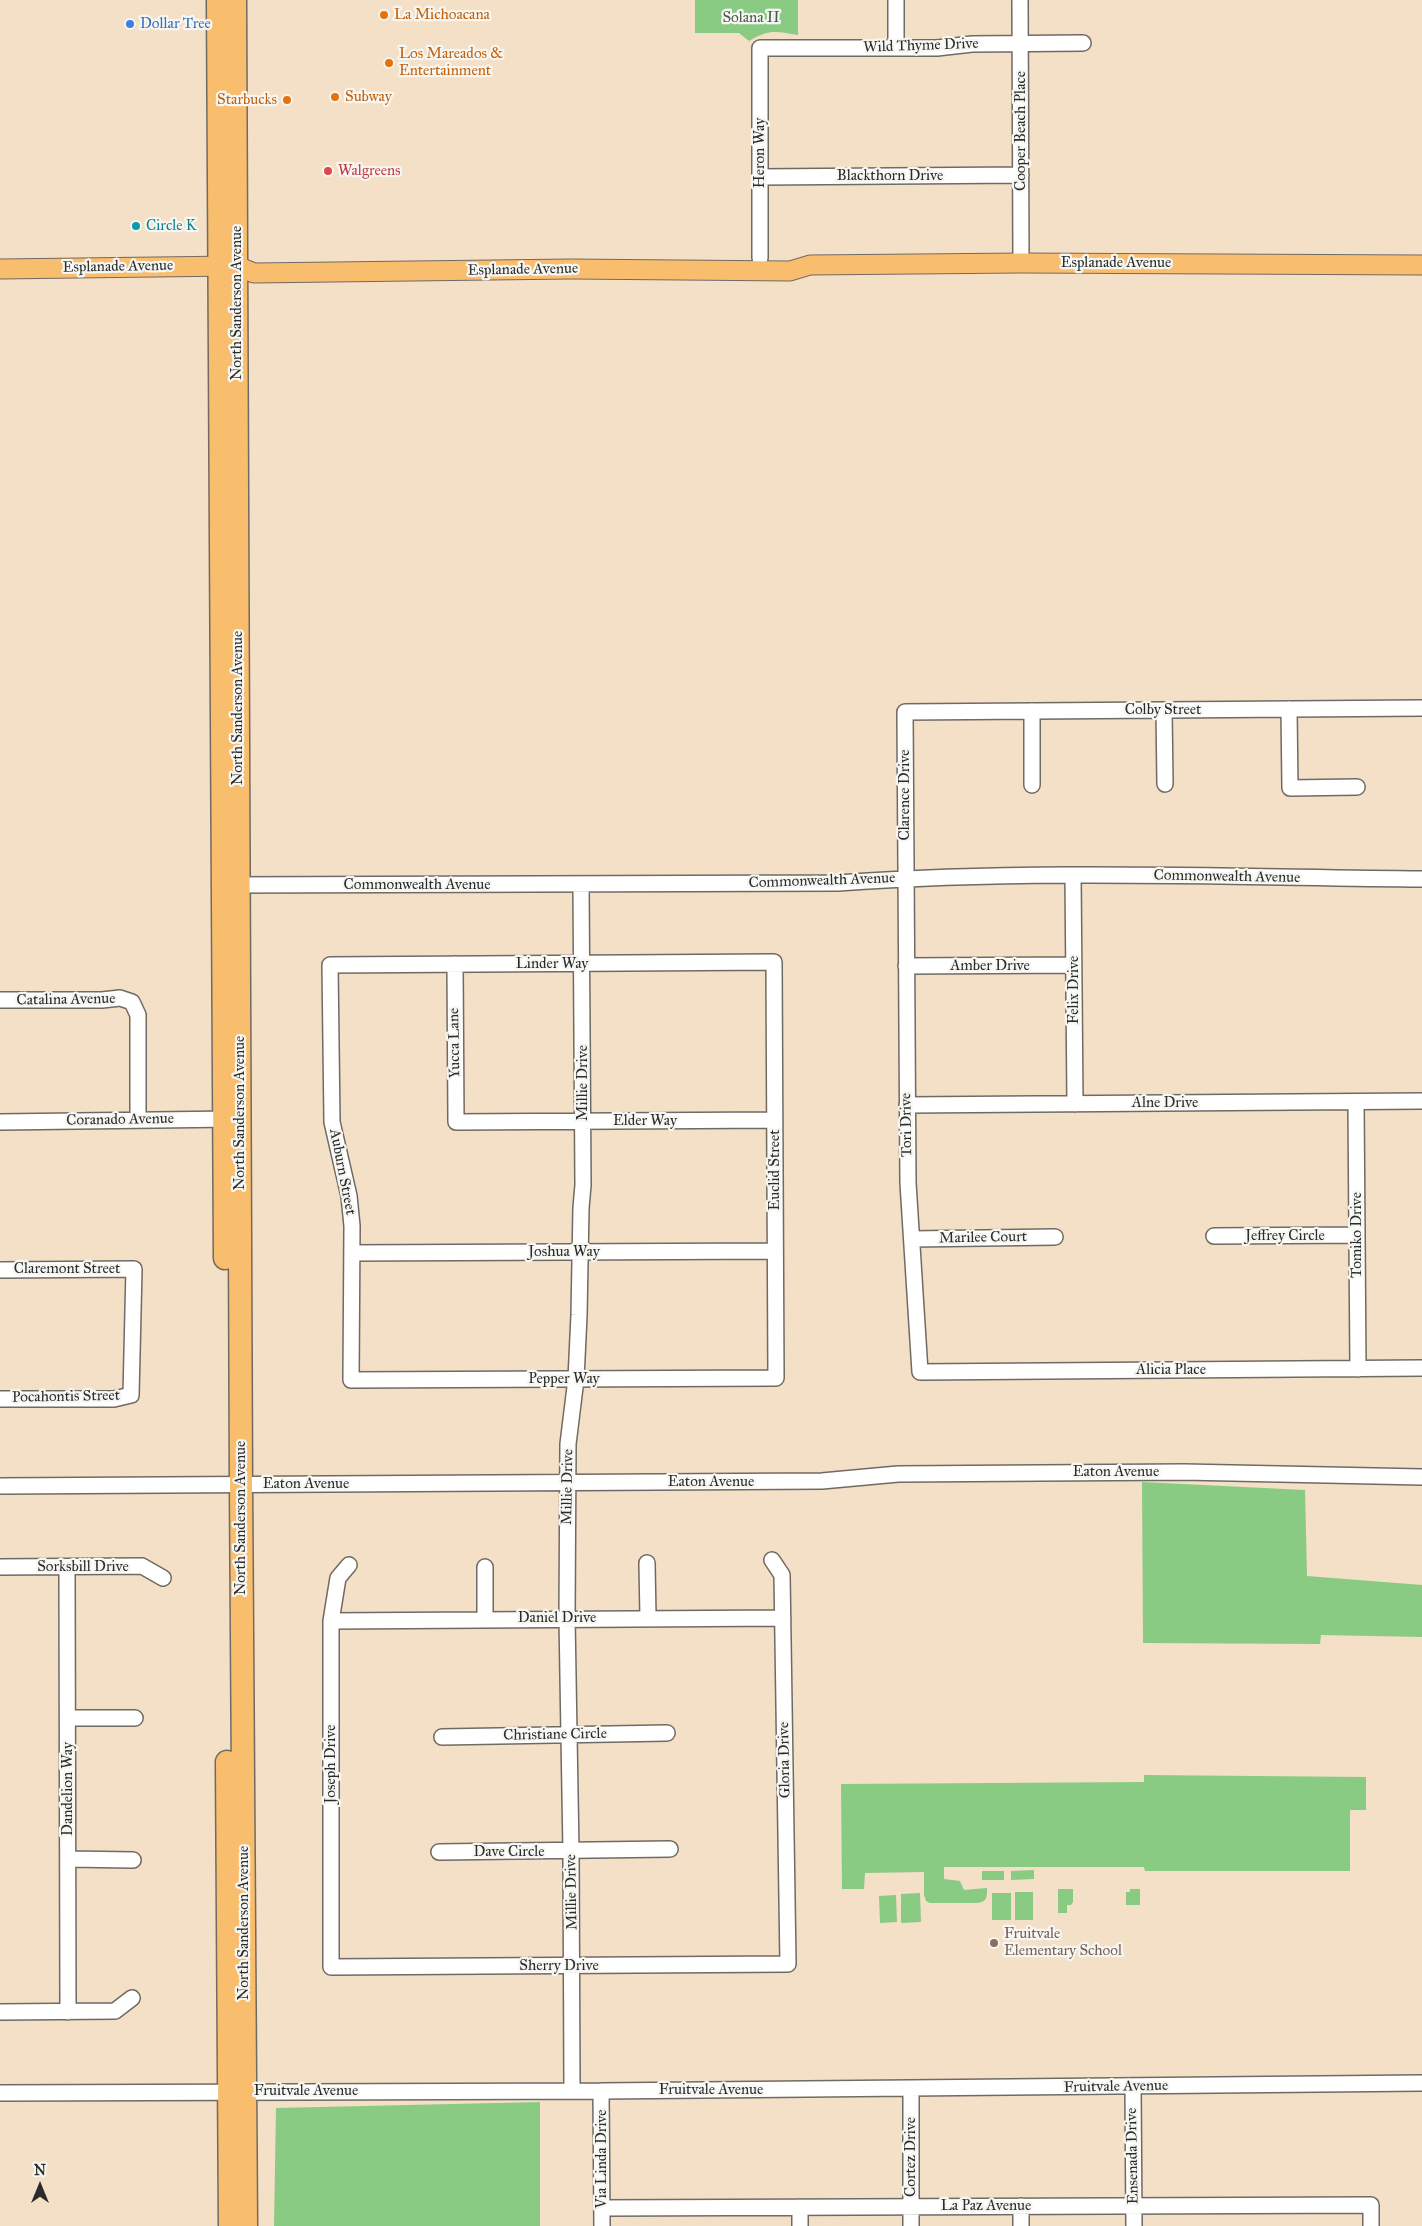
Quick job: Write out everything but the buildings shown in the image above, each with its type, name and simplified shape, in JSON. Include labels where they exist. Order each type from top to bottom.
[{"type":"highway","name":"North Sanderson Avenue","points":[[218,0],[228,266]]},
{"type":"highway","name":"North Sanderson Avenue","points":[[230,2226],[237,2091],[228,266],[235,0]]},
{"type":"highway","name":"North Sanderson Avenue","points":[[237,2091],[246,2226]]},
{"type":"main road","name":"Esplanade Avenue","points":[[0,269],[228,266],[255,261],[389,259],[786,258],[810,265]]},
{"type":"main road","name":"Esplanade Avenue","points":[[228,266],[254,273],[263,273],[571,270],[790,271],[810,265],[1021,263],[1422,265]]},
{"type":"street","points":[[896,0],[896,48]]},
{"type":"street","name":"Cooper Beach Place","points":[[1020,0],[1021,263]]},
{"type":"street","name":"Wild Thyme Drive","points":[[760,48],[937,48],[972,44],[1083,43]]},
{"type":"street","name":"Heron Way","points":[[760,48],[760,258]]},
{"type":"street","name":"Blackthorn Drive","points":[[760,177],[1021,175]]},
{"type":"street","name":"Colby Street","points":[[904,712],[1422,708]]},
{"type":"street","points":[[1289,709],[1290,788],[1357,787]]},
{"type":"street","points":[[1164,710],[1165,784]]},
{"type":"street","points":[[1032,711],[1032,785]]},
{"type":"street","name":"Clarence Drive","points":[[904,712],[906,878]]},
{"type":"street","name":"Commonwealth Avenue","points":[[230,885],[838,883],[906,878],[1073,875],[1422,879]]},
{"type":"street","name":"Felix Drive","points":[[1073,875],[1075,1104]]},
{"type":"street","name":"Tori Drive","points":[[906,878],[908,1183],[920,1372]]},
{"type":"street","name":"Millie Drive","points":[[572,2091],[571,1852],[566,1618],[568,1444],[576,1379],[583,1121],[581,884]]},
{"type":"street","name":"Linder Way","points":[[330,965],[774,962]]},
{"type":"street","name":"Euclid Street","points":[[774,962],[776,1378]]},
{"type":"street","name":"Yucca Lane","points":[[455,964],[456,1122]]},
{"type":"street","name":"Auburn Street","points":[[330,965],[331,1108],[335,1139],[351,1210],[351,1380]]},
{"type":"street","name":"Amber Drive","points":[[906,966],[1074,965]]},
{"type":"street","name":"Catalina Avenue","points":[[0,1000],[102,1000],[120,998],[132,1002],[138,1015],[138,1120]]},
{"type":"street","name":"Tomiko Drive","points":[[1356,1102],[1358,1369]]},
{"type":"street","name":"Alne Drive","points":[[907,1105],[1422,1102]]},
{"type":"street","name":"Coranado Avenue","points":[[0,1122],[232,1119]]},
{"type":"street","name":"Elder Way","points":[[456,1122],[775,1120]]},
{"type":"street","name":"Jeffrey Circle","points":[[1214,1236],[1356,1235]]},
{"type":"street","name":"Marilee Court","points":[[912,1239],[1055,1237]]},
{"type":"street","name":"Joshua Way","points":[[352,1253],[775,1251]]},
{"type":"street","name":"Claremont Street","points":[[0,1270],[134,1270],[131,1395]]},
{"type":"street","name":"Alicia Place","points":[[920,1372],[1422,1368]]},
{"type":"street","name":"Pepper Way","points":[[351,1380],[776,1378]]},
{"type":"street","name":"Pocahontis Street","points":[[0,1399],[114,1399],[131,1395]]},
{"type":"street","name":"Eaton Avenue","points":[[0,1486],[822,1481],[898,1474],[1174,1472],[1422,1477]]},
{"type":"street","name":"Gloria Drive","points":[[772,1560],[782,1576],[788,1964]]},
{"type":"street","points":[[647,1563],[648,1618]]},
{"type":"street","name":"Joseph Drive","points":[[331,1967],[331,1621],[338,1578],[349,1565]]},
{"type":"street","name":"Sorksbill Drive","points":[[0,1567],[142,1566],[163,1578]]},
{"type":"street","name":"Dandelion Way","points":[[67,1567],[68,2012]]},
{"type":"street","points":[[485,1567],[485,1618]]},
{"type":"street","name":"Daniel Drive","points":[[331,1621],[485,1618],[783,1618]]},
{"type":"street","points":[[68,1718],[135,1718]]},
{"type":"street","name":"Christiane Circle","points":[[442,1737],[667,1733]]},
{"type":"street","name":"Dave Circle","points":[[439,1852],[571,1852],[670,1849]]},
{"type":"street","points":[[68,1859],[133,1860]]},
{"type":"street","name":"Sherry Drive","points":[[331,1967],[788,1964]]},
{"type":"street","points":[[0,2012],[115,2011],[132,1998]]},
{"type":"street","name":"Fruitvale Avenue","points":[[0,2093],[911,2089],[1422,2083]]},
{"type":"street","name":"Ensenada Drive","points":[[1132,2087],[1134,2226]]},
{"type":"street","name":"Cortez Drive","points":[[911,2089],[911,2226]]},
{"type":"street","name":"Via Linda Drive","points":[[601,2091],[602,2226]]},
{"type":"street","name":"La Paz Avenue","points":[[602,2208],[1371,2205],[1371,2226]]},
{"type":"street","points":[[1021,2206],[1021,2226]]},
{"type":"street","points":[[800,2207],[800,2226]]},
{"type":"green space","name":"Solana II","points":[[695,0],[798,0],[798,35],[773,32],[762,34],[749,41],[739,33],[695,33]]},
{"type":"green space","points":[[1142,1482],[1305,1490],[1307,1576],[1422,1585],[1422,1637],[1321,1635],[1320,1644],[1143,1643]]},
{"type":"green space","points":[[1144,1775],[1366,1777],[1366,1810],[1350,1810],[1350,1871],[1145,1871],[1144,1867],[944,1867],[944,1879],[960,1881],[964,1890],[987,1888],[986,1898],[978,1903],[930,1903],[926,1901],[924,1895],[924,1872],[865,1873],[864,1889],[842,1889],[841,1784],[1144,1782]]},
{"type":"green space","points":[[1034,1870],[1034,1879],[1011,1880],[1011,1871]]},
{"type":"green space","points":[[982,1871],[1004,1871],[1004,1880],[982,1880]]},
{"type":"green space","points":[[1058,1889],[1073,1889],[1073,1902],[1071,1905],[1067,1905],[1067,1913],[1058,1913]]},
{"type":"green space","points":[[1130,1889],[1140,1889],[1140,1905],[1126,1905],[1126,1892],[1130,1892]]},
{"type":"green space","points":[[1015,1892],[1033,1892],[1033,1920],[1015,1920]]},
{"type":"green space","points":[[920,1893],[921,1922],[901,1923],[901,1894]]},
{"type":"green space","points":[[992,1893],[1011,1893],[1011,1920],[992,1920]]},
{"type":"green space","points":[[896,1895],[897,1922],[880,1923],[879,1896]]},
{"type":"green space","points":[[540,2102],[540,2226],[274,2226],[276,2108]]},
{"type":"place","name":"La Michoacana","points":[[384,15]]},
{"type":"place","name":"Dollar Tree","points":[[130,24]]},
{"type":"place","name":"Los Mareados & Entertainment","points":[[389,63]]},
{"type":"place","name":"Subway","points":[[335,97]]},
{"type":"place","name":"Starbucks","points":[[287,100]]},
{"type":"place","name":"Walgreens","points":[[328,171]]},
{"type":"place","name":"Circle K","points":[[136,226]]},
{"type":"place","name":"Fruitvale Elementary School","points":[[994,1943]]}]
